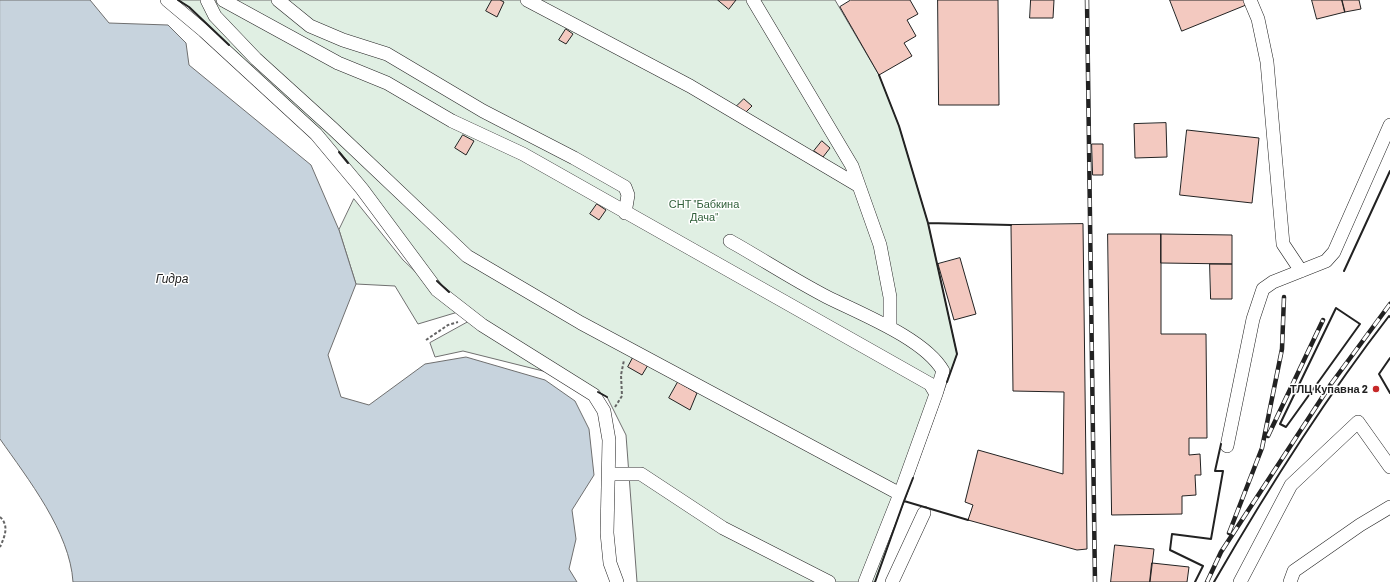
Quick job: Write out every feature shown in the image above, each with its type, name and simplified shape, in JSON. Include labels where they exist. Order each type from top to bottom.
[{"type":"street","points":[[167,0],[204,30],[316,134],[362,189],[436,290],[472,318],[594,395],[604,411],[609,440],[606,533],[610,563],[616,582]]},
{"type":"street","points":[[207,0],[215,16],[256,59],[332,128],[467,256],[626,347],[900,494]]},
{"type":"street","points":[[223,0],[338,64],[387,83],[452,122],[523,154],[930,384],[936,394]]},
{"type":"street","points":[[278,0],[310,26],[343,40],[387,54],[483,111],[574,158],[625,187],[628,195],[625,213]]},
{"type":"street","points":[[527,0],[690,86],[859,186]]},
{"type":"street","points":[[753,0],[852,166],[880,245],[890,297],[890,327]]},
{"type":"street","points":[[1250,0],[1258,19],[1267,62],[1283,244],[1301,271]]},
{"type":"street","points":[[1227,446],[1253,319],[1263,289],[1273,282],[1326,261],[1334,252],[1390,125]]},
{"type":"street","points":[[730,241],[826,296],[890,327],[937,360],[943,371],[900,494],[865,582]]},
{"type":"street","points":[[1240,582],[1291,485],[1358,422],[1390,467]]},
{"type":"street","points":[[609,474],[641,474],[724,528],[829,582]]},
{"type":"street","points":[[1290,582],[1294,571],[1360,525],[1390,508]]},
{"type":"street","points":[[892,582],[924,513]]},
{"type":"path","points":[[426,340],[448,325],[472,318]]},
{"type":"path","points":[[606,423],[622,396],[621,375],[626,347]]},
{"type":"path","points":[[0,517],[3,520],[6,529],[5,537],[0,547]]},
{"type":"green space","name":"СНТ \"Бабкина Дача\"","points":[[178,0],[835,0],[879,75],[899,126],[928,223],[957,354],[875,582],[637,582],[626,435],[607,397],[474,315],[428,273],[344,157],[189,7]]},
{"type":"green space","points":[[354,199],[403,260],[458,312],[418,324],[395,286],[356,284],[339,230]]},
{"type":"green space","points":[[468,322],[547,372],[463,351],[435,357],[430,343]]},
{"type":"water","name":"Гидра","points":[[0,0],[90,0],[109,23],[168,25],[186,43],[189,65],[311,165],[339,230],[356,284],[328,355],[341,397],[369,405],[425,364],[466,357],[545,380],[575,401],[589,429],[594,475],[572,510],[576,539],[569,569],[577,582],[73,582],[70,563],[56,525],[35,489],[0,439]]},
{"type":"building","points":[[492,0],[500,0],[504,2],[497,17],[486,11]]},
{"type":"building","points":[[718,0],[736,0],[729,9]]},
{"type":"building","points":[[851,0],[910,0],[918,14],[907,20],[916,36],[904,43],[912,56],[879,75],[840,7]]},
{"type":"building","points":[[938,0],[998,0],[999,105],[939,105]]},
{"type":"building","points":[[1031,0],[1054,0],[1053,18],[1030,18]]},
{"type":"building","points":[[1170,0],[1244,0],[1246,5],[1182,31]]},
{"type":"building","points":[[1312,0],[1342,0],[1345,12],[1317,19]]},
{"type":"building","points":[[1342,0],[1359,0],[1361,9],[1345,12]]},
{"type":"building","points":[[566,29],[573,34],[566,44],[559,40]]},
{"type":"building","points":[[744,99],[752,106],[745,113],[737,106]]},
{"type":"building","points":[[1166,123],[1167,157],[1135,158],[1134,124]]},
{"type":"building","points":[[1187,130],[1259,138],[1252,203],[1180,195]]},
{"type":"building","points":[[463,135],[474,141],[466,155],[455,148]]},
{"type":"building","points":[[822,141],[830,148],[823,157],[814,151]]},
{"type":"building","points":[[1092,144],[1103,144],[1103,175],[1093,175]]},
{"type":"building","points":[[597,204],[606,210],[599,220],[590,214]]},
{"type":"building","points":[[1083,224],[1087,549],[1077,550],[968,520],[973,505],[965,502],[978,450],[1063,474],[1064,392],[1013,391],[1011,225]]},
{"type":"building","points":[[1108,234],[1161,234],[1161,334],[1206,334],[1207,438],[1189,438],[1189,455],[1200,454],[1201,475],[1195,475],[1196,495],[1182,496],[1182,514],[1112,515]]},
{"type":"building","points":[[1161,234],[1232,235],[1232,264],[1161,263]]},
{"type":"building","points":[[960,258],[976,314],[954,320],[938,264]]},
{"type":"building","points":[[1210,264],[1232,264],[1232,299],[1211,299]]},
{"type":"building","points":[[635,354],[648,365],[642,375],[628,367]]},
{"type":"building","points":[[678,382],[697,393],[690,410],[669,398]]},
{"type":"building","points":[[1115,545],[1154,549],[1150,582],[1111,582]]},
{"type":"building","points":[[1152,563],[1189,567],[1187,582],[1150,582]]},
{"type":"railway","points":[[1087,0],[1095,582]]},
{"type":"railway","points":[[1229,533],[1262,448],[1282,349],[1284,297]]},
{"type":"railway","points":[[1207,582],[1221,552],[1331,384],[1390,304]]},
{"type":"railway","points":[[1268,436],[1323,320]]},
{"type":"wall","points":[[178,0],[189,7],[229,45]]},
{"type":"wall","points":[[879,75],[899,126],[928,223],[1011,225]]},
{"type":"wall","points":[[339,152],[348,163]]},
{"type":"wall","points":[[1344,271],[1390,171]]},
{"type":"wall","points":[[928,223],[957,354],[947,382]]},
{"type":"wall","points":[[437,281],[449,292]]},
{"type":"wall","points":[[1336,308],[1360,324],[1286,427],[1280,424],[1336,308]]},
{"type":"wall","points":[[1214,582],[1297,446],[1365,348],[1389,316],[1390,317]]},
{"type":"wall","points":[[1390,358],[1379,374],[1390,393]]},
{"type":"wall","points":[[598,392],[607,397]]},
{"type":"wall","points":[[1195,582],[1203,566],[1170,550],[1172,534],[1211,539],[1223,471],[1215,471],[1221,444]]},
{"type":"wall","points":[[913,478],[904,501],[968,520]]},
{"type":"wall","points":[[875,582],[904,501]]},
{"type":"place","name":"ТЛЦ Купавна 2","points":[[1376,389]]}]
